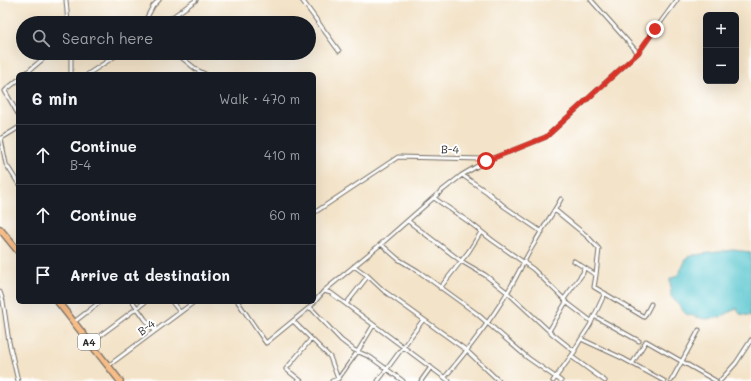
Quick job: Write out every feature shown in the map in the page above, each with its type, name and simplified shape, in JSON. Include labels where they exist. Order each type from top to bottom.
[{"type":"highway","points":[[0,229],[16,249]]},
{"type":"highway","name":"A4","points":[[60,304],[120,381]]},
{"type":"street","points":[[66,0],[67,16]]},
{"type":"street","points":[[148,16],[153,6],[159,0]]},
{"type":"street","points":[[174,16],[196,0]]},
{"type":"street","points":[[302,0],[313,16]]},
{"type":"street","points":[[590,0],[638,53]]},
{"type":"street","name":"B-4","points":[[316,212],[398,157],[482,159],[486,161],[546,137],[638,53],[677,0]]},
{"type":"street","points":[[316,20],[338,51]]},
{"type":"street","points":[[27,72],[42,60]]},
{"type":"street","points":[[71,60],[71,72]]},
{"type":"street","points":[[91,72],[109,60]]},
{"type":"street","points":[[185,60],[201,72]]},
{"type":"street","points":[[16,82],[5,92],[16,111]]},
{"type":"street","points":[[16,129],[0,139],[6,164],[16,180]]},
{"type":"street","points":[[316,300],[324,291],[462,175],[486,161]]},
{"type":"street","points":[[462,175],[542,232]]},
{"type":"street","points":[[434,198],[470,222],[481,232],[533,269],[565,301],[591,321]]},
{"type":"street","points":[[445,377],[488,323],[508,293],[523,262],[561,199]]},
{"type":"street","points":[[555,210],[588,237],[600,249],[594,287],[605,292],[644,317],[651,304]]},
{"type":"street","points":[[408,221],[461,261],[485,275],[508,293],[549,331],[574,351],[594,316],[605,292]]},
{"type":"street","points":[[440,288],[481,232]]},
{"type":"street","points":[[381,244],[398,259],[418,271],[488,323],[528,358],[561,381]]},
{"type":"street","points":[[574,261],[596,275]]},
{"type":"street","points":[[354,266],[422,320],[467,351],[499,381]]},
{"type":"street","points":[[549,331],[565,301],[583,273],[584,268]]},
{"type":"street","points":[[346,304],[368,276]]},
{"type":"street","points":[[324,291],[330,293],[346,304],[373,326],[449,381]]},
{"type":"street","points":[[0,292],[3,300],[9,342],[18,381]]},
{"type":"street","points":[[74,322],[97,304]]},
{"type":"street","points":[[135,304],[145,319],[156,330],[195,304]]},
{"type":"street","points":[[90,343],[142,304]]},
{"type":"street","points":[[174,304],[180,312]]},
{"type":"street","name":"B-4","points":[[108,366],[191,304]]},
{"type":"street","points":[[239,304],[266,342],[313,304]]},
{"type":"street","points":[[310,307],[341,340],[354,350],[370,357],[403,381]]},
{"type":"street","points":[[594,316],[639,341]]},
{"type":"street","points":[[378,381],[422,320]]},
{"type":"street","points":[[293,321],[330,357],[338,379]]},
{"type":"street","points":[[332,381],[338,379],[358,351],[373,326]]},
{"type":"street","points":[[671,381],[699,330]]},
{"type":"street","points":[[301,381],[286,369],[311,338]]},
{"type":"street","points":[[553,381],[572,357],[581,339]]},
{"type":"street","points":[[581,339],[663,381]]},
{"type":"street","points":[[632,364],[646,341],[716,381]]},
{"type":"street","points":[[720,381],[736,363],[751,341]]},
{"type":"street","points":[[572,357],[605,381]]},
{"type":"street","points":[[421,381],[430,367]]},
{"type":"street","points":[[293,381],[296,377]]},
{"type":"street","points":[[597,381],[600,377]]},
{"type":"water","points":[[733,250],[751,252],[751,316],[740,314],[737,308],[721,317],[705,319],[686,314],[671,296],[670,279],[678,275],[688,256]]},
{"type":"route","points":[[486,161],[546,137],[638,53],[655,29]]}]
